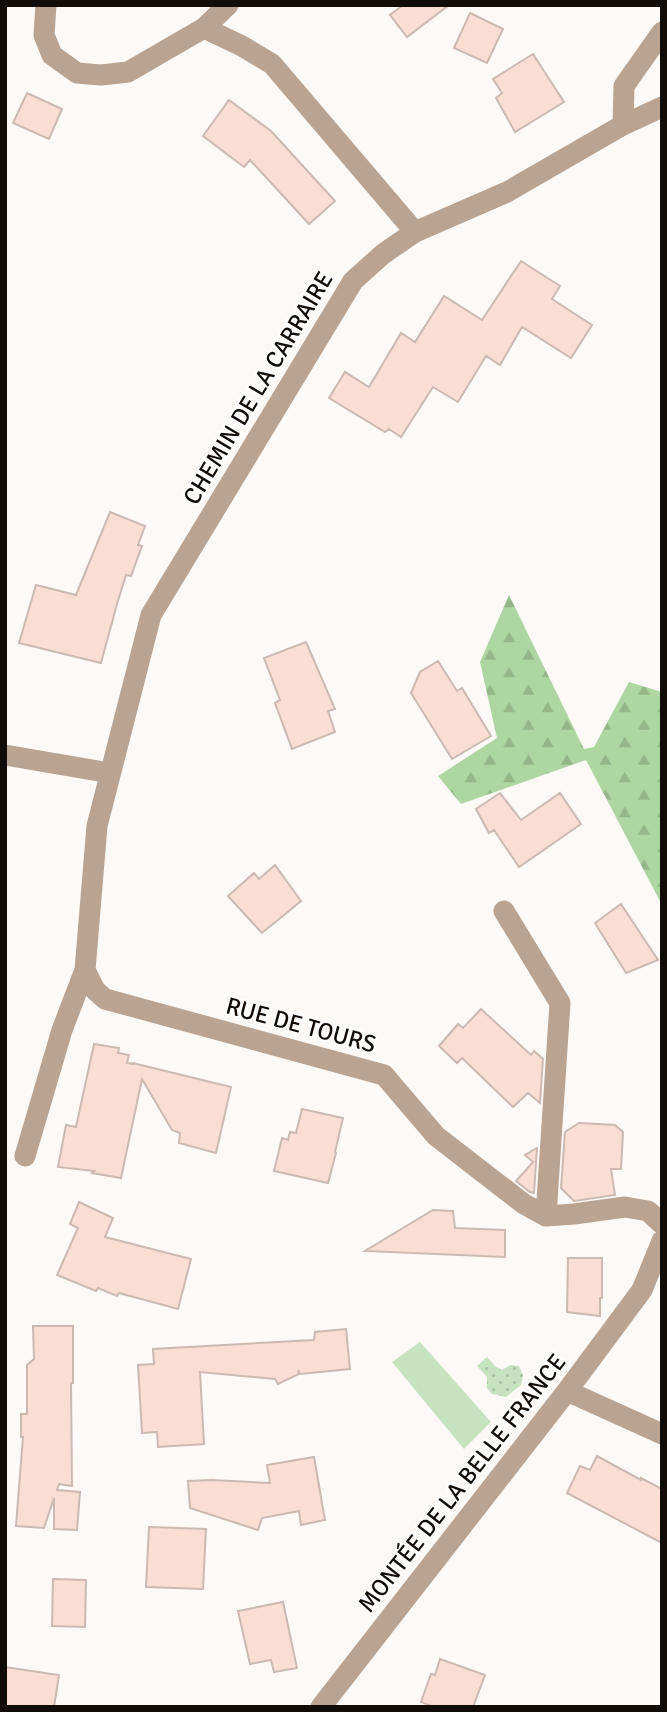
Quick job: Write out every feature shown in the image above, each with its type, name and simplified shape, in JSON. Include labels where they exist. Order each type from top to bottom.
[{"type":"street","points":[[46,5],[44,35],[52,55],[77,73],[101,75],[128,72],[204,28],[228,5]]},
{"type":"street","points":[[204,28],[272,64],[415,232]]},
{"type":"street","points":[[623,125],[624,86],[662,32]]},
{"type":"street","name":"CHEMIN DE LA CARRAIRE","points":[[110,773],[151,615],[353,281],[383,254],[415,232],[507,192],[623,125],[662,107]]},
{"type":"street","points":[[5,755],[110,773],[97,826],[85,970],[62,1030],[25,1156]]},
{"type":"street","points":[[504,911],[560,1003],[546,1216],[625,1207],[648,1211],[662,1224]]},
{"type":"street","name":"RUE DE TOURS","points":[[85,970],[95,990],[105,999],[384,1075],[436,1136],[524,1203],[546,1216]]},
{"type":"street","points":[[652,1290],[662,1241]]},
{"type":"street","name":"MONTÉE DE LA BELLE FRANCE","points":[[321,1707],[566,1391],[652,1290]]},
{"type":"street","points":[[566,1391],[662,1434]]},
{"type":"green space","points":[[509,595],[584,749],[594,747],[629,682],[662,692],[662,905],[586,760],[461,804],[438,776],[497,738],[480,662]]},
{"type":"green space","points":[[420,1342],[491,1422],[464,1449],[392,1362]]},
{"type":"green space","points":[[487,1357],[502,1370],[510,1365],[519,1366],[523,1375],[521,1385],[506,1397],[492,1394],[487,1388],[487,1377],[477,1366]]},
{"type":"building","points":[[403,5],[449,5],[407,37],[390,15]]},
{"type":"building","points":[[470,13],[503,29],[487,63],[454,48]]},
{"type":"building","points":[[533,54],[564,102],[515,132],[496,98],[502,93],[493,79]]},
{"type":"building","points":[[27,93],[62,109],[49,139],[13,123]]},
{"type":"building","points":[[229,100],[271,131],[335,201],[309,224],[250,160],[244,167],[203,136]]},
{"type":"building","points":[[521,261],[560,286],[552,299],[592,325],[571,358],[522,327],[500,365],[486,356],[458,402],[433,387],[401,437],[389,429],[385,432],[329,398],[345,372],[369,387],[401,333],[415,342],[444,296],[482,320]]},
{"type":"building","points":[[110,512],[145,526],[138,545],[142,546],[131,576],[126,575],[101,663],[19,643],[36,585],[76,595]]},
{"type":"building","points":[[306,642],[335,709],[328,711],[335,732],[292,749],[275,703],[280,700],[264,658]]},
{"type":"building","points":[[438,661],[457,691],[462,688],[491,736],[452,759],[411,693],[420,672]]},
{"type":"building","points":[[500,793],[521,820],[560,793],[581,824],[519,867],[494,830],[489,833],[476,809]]},
{"type":"building","points":[[275,865],[301,901],[262,933],[228,896],[254,873],[259,879]]},
{"type":"building","points":[[621,904],[658,960],[626,973],[595,923]]},
{"type":"building","points":[[481,1009],[531,1055],[534,1051],[543,1059],[540,1103],[528,1093],[513,1107],[462,1058],[457,1063],[439,1046],[458,1024],[463,1028]]},
{"type":"building","points":[[94,1044],[119,1048],[118,1053],[129,1055],[127,1063],[231,1087],[216,1153],[179,1143],[180,1133],[172,1130],[142,1079],[121,1178],[92,1173],[94,1171],[58,1167],[66,1125],[76,1127]]},
{"type":"building","points":[[302,1109],[343,1118],[328,1183],[274,1171],[282,1138],[288,1140],[290,1132],[296,1133]]},
{"type":"building","points":[[579,1123],[615,1125],[623,1132],[621,1169],[611,1169],[615,1195],[574,1201],[561,1188],[565,1132]]},
{"type":"building","points":[[537,1148],[534,1193],[516,1181],[533,1162],[525,1155]]},
{"type":"building","points":[[79,1202],[113,1218],[105,1237],[191,1259],[178,1309],[119,1293],[117,1296],[98,1288],[96,1291],[57,1275],[78,1228],[70,1224]]},
{"type":"building","points":[[433,1210],[453,1211],[455,1228],[505,1230],[505,1257],[365,1251]]},
{"type":"building","points":[[568,1258],[602,1258],[600,1316],[567,1312]]},
{"type":"building","points":[[33,1326],[73,1326],[72,1486],[59,1484],[57,1490],[80,1492],[77,1530],[54,1529],[54,1498],[44,1528],[16,1526],[23,1437],[21,1414],[27,1414],[27,1365],[34,1359]]},
{"type":"building","points":[[346,1329],[350,1369],[300,1374],[298,1370],[299,1374],[278,1384],[275,1379],[200,1372],[204,1444],[158,1447],[157,1432],[142,1433],[138,1365],[154,1364],[153,1349],[314,1340],[315,1332]]},
{"type":"building","points":[[597,1456],[662,1489],[662,1543],[567,1493],[580,1466],[590,1470]]},
{"type":"building","points":[[314,1457],[325,1520],[301,1525],[299,1511],[262,1518],[258,1530],[190,1508],[188,1481],[270,1483],[267,1465]]},
{"type":"building","points":[[149,1527],[206,1529],[203,1589],[146,1587]]},
{"type":"building","points":[[53,1579],[86,1580],[85,1627],[52,1626]]},
{"type":"building","points":[[283,1602],[297,1668],[274,1672],[271,1660],[250,1664],[238,1611]]},
{"type":"building","points":[[440,1659],[485,1675],[473,1707],[434,1707],[421,1702],[431,1674],[435,1675]]},
{"type":"building","points":[[5,1667],[59,1675],[54,1707],[5,1707]]}]
